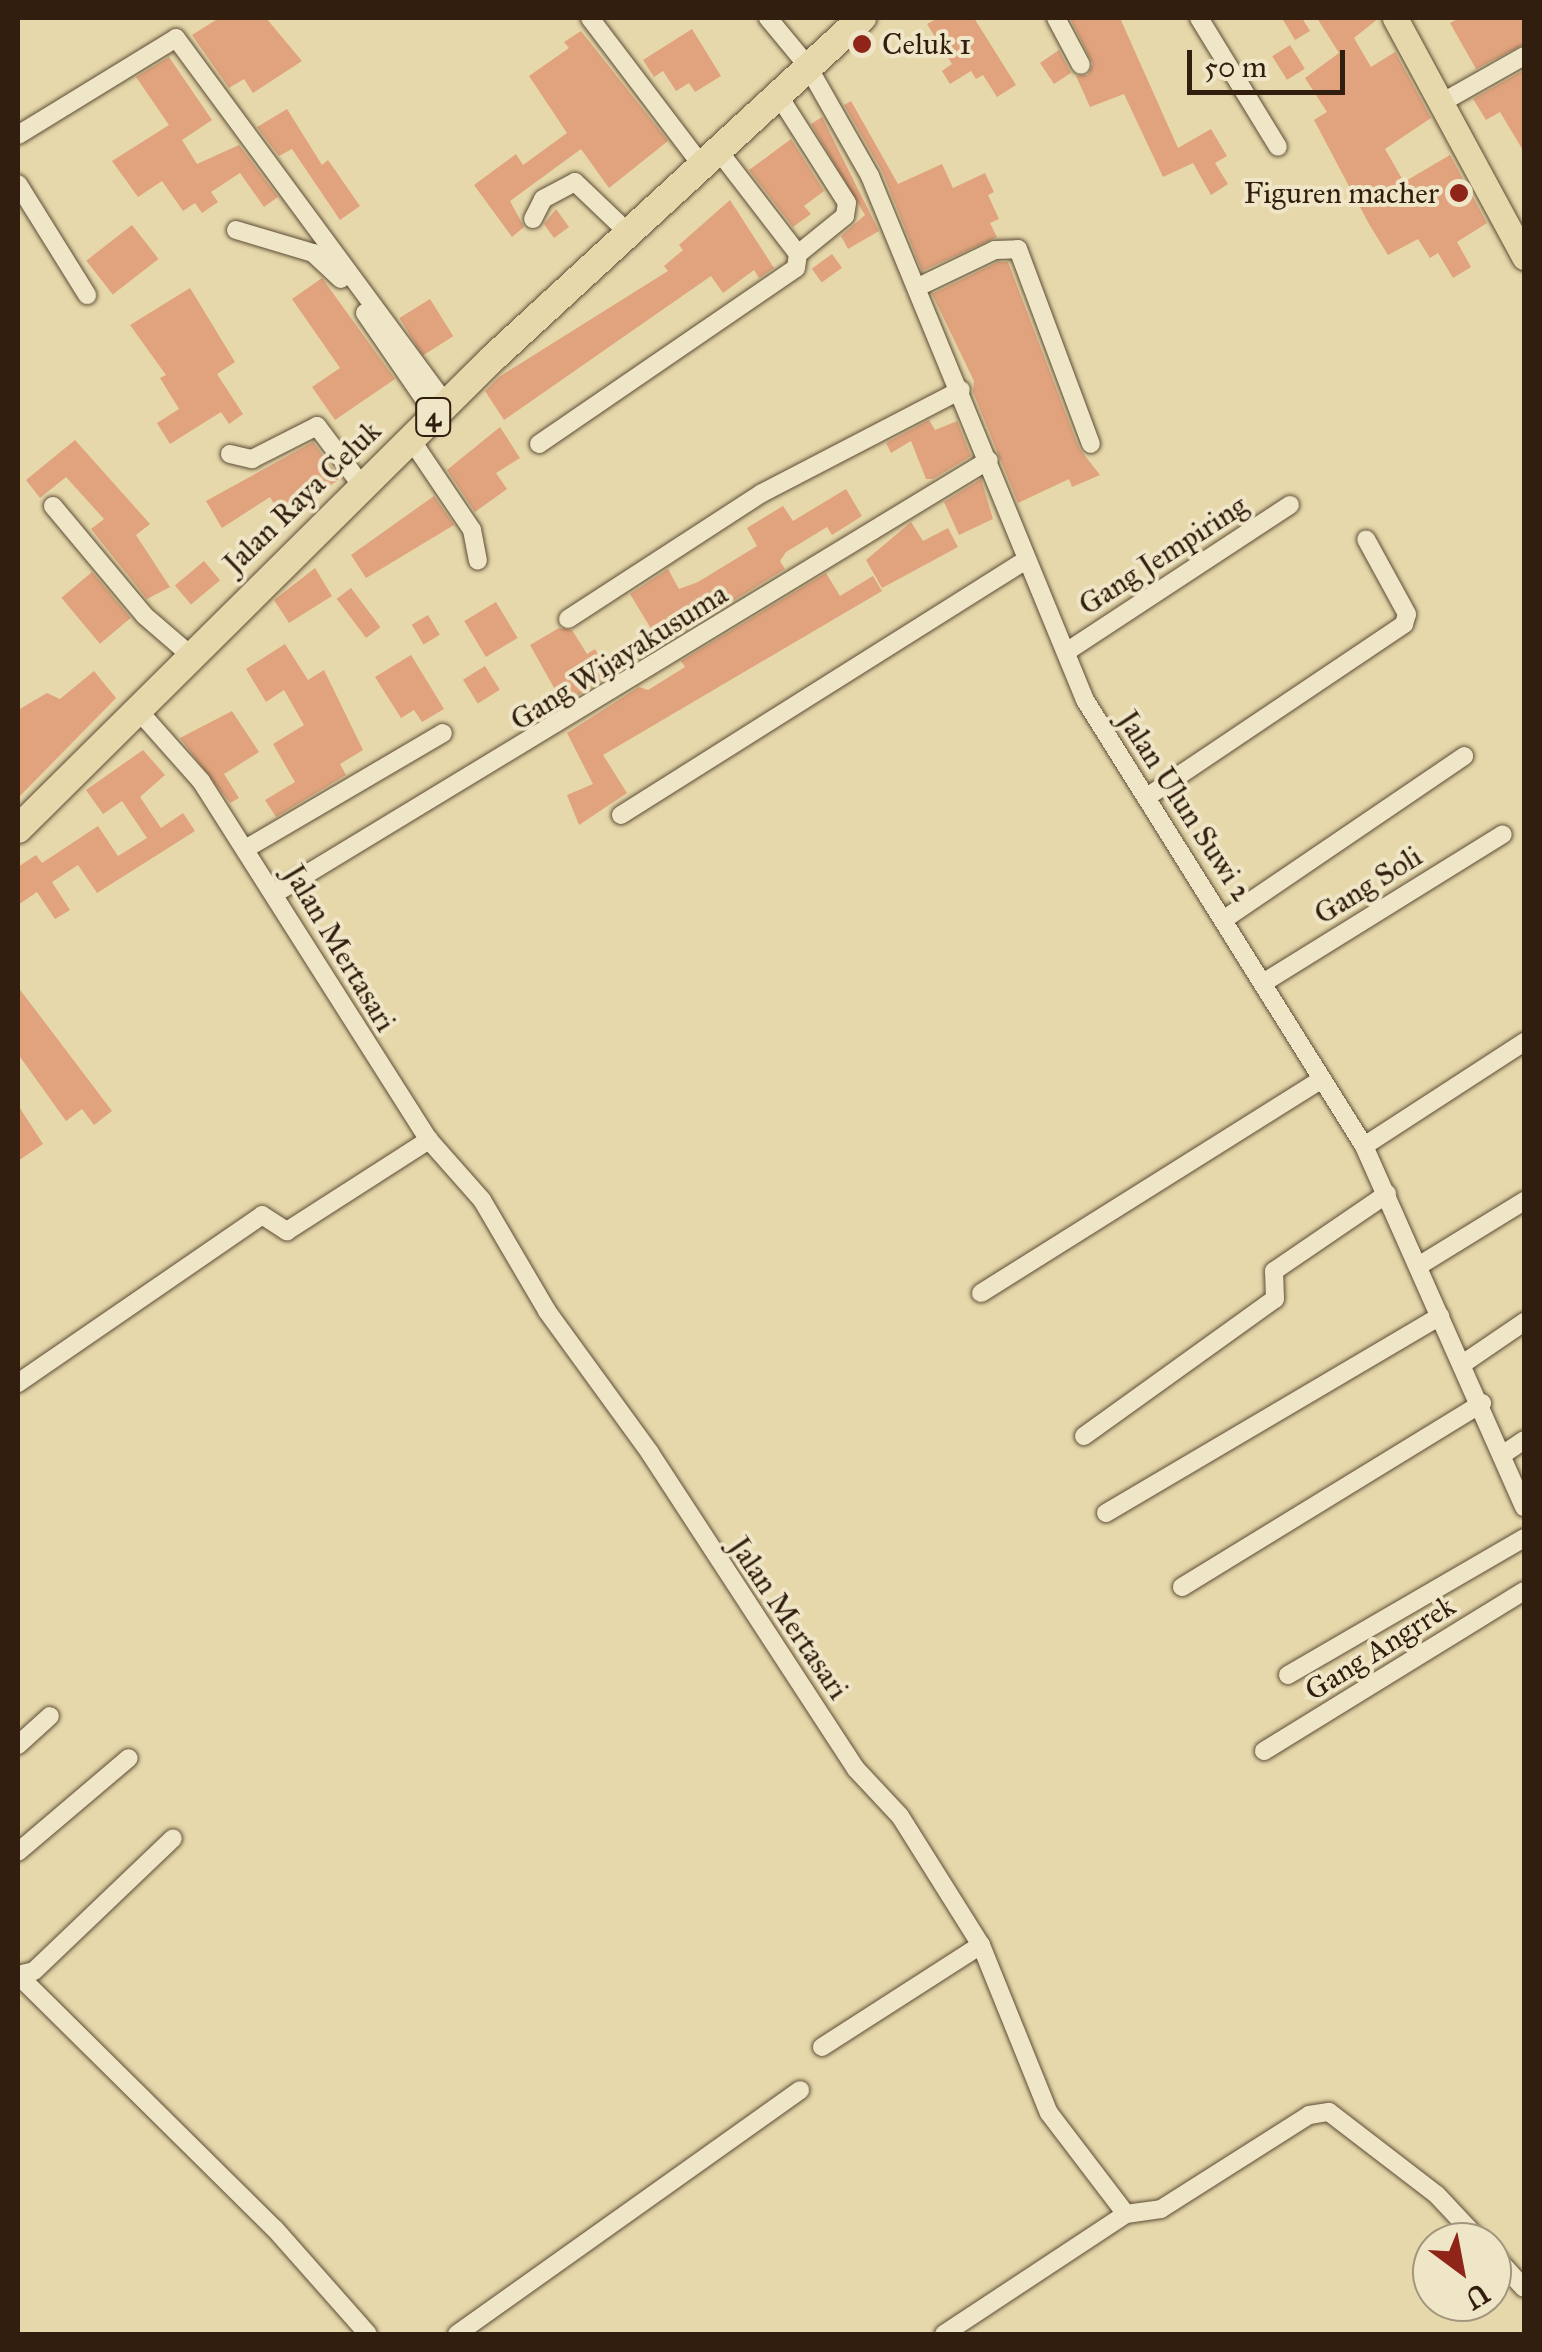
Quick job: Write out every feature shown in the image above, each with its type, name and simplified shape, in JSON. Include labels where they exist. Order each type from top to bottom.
[{"type":"highway","name":"Jalan Raya Celuk","points":[[18,830],[189,654],[410,438],[806,65],[862,18]]},
{"type":"main road","points":[[1394,18],[1524,257]]},
{"type":"street","points":[[590,18],[798,254]]},
{"type":"street","name":"Jalan Ulun Suwi 2","points":[[768,18],[806,65],[870,176],[989,460],[1024,562],[1110,748],[1148,797],[1226,918],[1364,1146],[1482,1403],[1524,1507]]},
{"type":"street","points":[[1056,18],[1081,65]]},
{"type":"street","points":[[1199,18],[1278,147]]},
{"type":"street","points":[[18,135],[176,38],[441,410]]},
{"type":"street","points":[[1440,103],[1524,56]]},
{"type":"street","points":[[539,444],[796,268],[798,254],[844,216],[848,203],[777,93]]},
{"type":"street","points":[[533,219],[544,199],[575,182],[618,223]]},
{"type":"street","points":[[18,184],[87,295]]},
{"type":"street","points":[[236,230],[313,253],[332,266],[441,410]]},
{"type":"street","points":[[918,287],[995,250],[1018,249],[1092,444]]},
{"type":"street","points":[[568,618],[762,493],[961,390]]},
{"type":"street","points":[[230,454],[252,459],[317,426],[362,486]]},
{"type":"street","points":[[410,438],[472,530],[478,560]]},
{"type":"street","name":"Gang Wijayakusuma","points":[[274,894],[989,460]]},
{"type":"street","name":"Gang Jempiring","points":[[1066,652],[1290,505]]},
{"type":"street","points":[[53,506],[145,616],[189,654]]},
{"type":"street","points":[[1148,797],[1404,624],[1406,614],[1366,539]]},
{"type":"street","points":[[621,815],[1024,562]]},
{"type":"street","name":"Jalan Mertasari","points":[[136,710],[202,781],[430,1140],[482,1200],[547,1312],[650,1453],[856,1769],[900,1816],[981,1944],[1049,2113],[1126,2214]]},
{"type":"street","points":[[247,848],[443,732]]},
{"type":"street","points":[[1226,918],[1464,756]]},
{"type":"street","name":"Gang Soli","points":[[1263,983],[1502,834]]},
{"type":"street","points":[[1364,1146],[1524,1042]]},
{"type":"street","points":[[981,1293],[1321,1080]]},
{"type":"street","points":[[18,1382],[262,1216],[288,1231],[430,1140]]},
{"type":"street","points":[[1084,1436],[1275,1300],[1274,1271],[1386,1194]]},
{"type":"street","points":[[1420,1265],[1524,1201]]},
{"type":"street","points":[[1106,1513],[1440,1316]]},
{"type":"street","points":[[1464,1364],[1524,1322]]},
{"type":"street","points":[[1182,1587],[1482,1403]]},
{"type":"street","points":[[1502,1455],[1524,1440]]},
{"type":"street","points":[[1288,1675],[1524,1538]]},
{"type":"street","name":"Gang Angrrek","points":[[1264,1751],[1524,1591]]},
{"type":"street","points":[[18,1745],[50,1716]]},
{"type":"street","points":[[18,1852],[129,1758]]},
{"type":"street","points":[[18,1975],[34,1972],[173,1838]]},
{"type":"street","points":[[822,2048],[981,1944]]},
{"type":"street","points":[[18,1975],[275,2229],[365,2334]]},
{"type":"street","points":[[457,2334],[800,2090]]},
{"type":"street","points":[[944,2334],[1126,2214],[1162,2209],[1310,2115],[1329,2112],[1438,2195],[1463,2222]]},
{"type":"building","points":[[219,18],[266,18],[302,61],[253,93],[244,79],[229,88],[192,35]]},
{"type":"building","points":[[938,18],[974,18],[1016,85],[997,97],[983,75],[976,79],[971,71],[950,84],[942,71],[952,64],[927,24]]},
{"type":"building","points":[[1070,18],[1120,18],[1178,148],[1211,129],[1227,156],[1215,163],[1228,184],[1211,195],[1193,163],[1163,177],[1124,94],[1090,107],[1076,76],[1088,75],[1093,64]]},
{"type":"building","points":[[1282,18],[1302,18],[1310,31],[1295,40]]},
{"type":"building","points":[[1317,18],[1379,18],[1354,38],[1371,67],[1395,52],[1431,118],[1385,149],[1404,182],[1450,155],[1487,223],[1457,242],[1471,267],[1453,278],[1438,253],[1430,258],[1418,239],[1388,255],[1314,120],[1327,112],[1305,78],[1339,53]]},
{"type":"building","points":[[1459,18],[1524,18],[1524,44],[1476,69],[1450,23]]},
{"type":"building","points":[[692,29],[721,76],[695,92],[689,83],[676,91],[663,71],[654,77],[643,60]]},
{"type":"building","points":[[581,31],[668,141],[609,188],[581,149],[510,201],[524,227],[512,237],[474,185],[516,154],[523,165],[567,133],[529,76],[569,48],[564,42]]},
{"type":"building","points":[[1290,45],[1305,69],[1287,80],[1272,56]]},
{"type":"building","points":[[1059,50],[1071,73],[1054,84],[1040,63]]},
{"type":"building","points":[[169,57],[212,120],[182,140],[197,164],[239,145],[278,197],[264,207],[240,173],[211,192],[218,202],[202,213],[195,203],[183,211],[162,181],[138,197],[112,161],[169,125],[136,77]]},
{"type":"building","points":[[1524,70],[1524,152],[1500,112],[1486,120],[1473,99]]},
{"type":"building","points":[[851,101],[898,184],[942,164],[953,188],[985,173],[994,192],[988,195],[999,219],[990,223],[997,237],[922,271],[882,171],[844,105]]},
{"type":"building","points":[[287,109],[322,165],[328,160],[360,206],[340,220],[292,149],[279,156],[257,127]]},
{"type":"building","points":[[822,117],[879,231],[848,249],[841,236],[865,215],[811,124]]},
{"type":"building","points":[[791,139],[824,191],[804,206],[811,214],[793,227],[749,170]]},
{"type":"building","points":[[730,200],[774,268],[759,278],[754,270],[723,293],[711,276],[504,420],[485,391],[499,377],[668,271],[664,266],[683,250],[679,245]]},
{"type":"building","points":[[556,209],[569,227],[554,238],[544,224]]},
{"type":"building","points":[[132,225],[158,259],[113,295],[86,261]]},
{"type":"building","points":[[832,254],[842,268],[822,282],[812,269]]},
{"type":"building","points":[[998,262],[1008,262],[1079,448],[1100,475],[1072,487],[1069,479],[1018,503],[973,392],[974,381],[932,294]]},
{"type":"building","points":[[322,278],[395,379],[335,420],[312,387],[340,368],[292,299]]},
{"type":"building","points":[[190,288],[235,362],[217,374],[243,414],[229,424],[221,412],[170,444],[157,423],[179,409],[160,378],[166,375],[130,325]]},
{"type":"building","points":[[430,299],[453,336],[423,355],[399,318]]},
{"type":"building","points":[[929,420],[935,430],[957,421],[971,456],[933,479],[926,479],[911,441],[891,453],[886,443]]},
{"type":"building","points":[[500,427],[520,458],[496,473],[507,489],[475,512],[447,470]]},
{"type":"building","points":[[75,440],[150,524],[136,535],[170,587],[147,599],[91,529],[104,519],[66,477],[40,498],[26,480]]},
{"type":"building","points":[[313,442],[340,479],[282,517],[270,497],[222,528],[206,501]]},
{"type":"building","points":[[981,479],[993,519],[959,535],[944,502]]},
{"type":"building","points":[[846,489],[862,516],[832,535],[827,527],[786,552],[780,561],[785,569],[674,637],[666,625],[653,632],[630,594],[668,569],[679,589],[698,582],[757,546],[747,528],[783,506],[793,521]]},
{"type":"building","points":[[434,496],[454,525],[366,578],[351,555]]},
{"type":"building","points":[[911,522],[923,541],[948,528],[958,547],[882,588],[866,560]]},
{"type":"building","points":[[204,561],[220,580],[191,605],[175,585]]},
{"type":"building","points":[[315,568],[332,596],[289,623],[274,600]]},
{"type":"building","points":[[92,572],[131,618],[100,644],[61,598]]},
{"type":"building","points":[[826,573],[840,596],[873,576],[882,591],[603,755],[627,793],[579,825],[567,795],[593,784],[567,733],[639,687],[648,690],[685,667],[681,661]]},
{"type":"building","points":[[351,588],[380,627],[366,638],[337,599]]},
{"type":"building","points":[[496,602],[518,638],[486,657],[464,621]]},
{"type":"building","points":[[428,615],[440,635],[424,645],[412,625]]},
{"type":"building","points":[[559,628],[572,630],[587,654],[595,649],[603,663],[618,653],[626,666],[563,704],[530,645]]},
{"type":"building","points":[[285,644],[308,680],[324,670],[363,750],[340,764],[346,775],[276,817],[265,800],[295,782],[273,744],[304,725],[284,690],[266,702],[246,669]]},
{"type":"building","points":[[411,655],[444,709],[422,722],[414,710],[401,718],[375,677]]},
{"type":"building","points":[[485,666],[500,690],[478,704],[463,680]]},
{"type":"building","points":[[94,671],[116,698],[18,798],[18,710],[47,693],[60,699]]},
{"type":"building","points":[[232,711],[259,752],[224,774],[239,798],[230,803],[180,738]]},
{"type":"building","points":[[143,750],[165,775],[140,797],[161,828],[183,813],[195,831],[97,893],[78,865],[52,882],[70,910],[55,919],[37,892],[18,905],[18,867],[36,855],[42,863],[98,826],[118,856],[147,838],[122,801],[103,814],[86,790]]},
{"type":"building","points":[[18,987],[112,1111],[94,1125],[82,1109],[66,1121],[18,1054]]},
{"type":"building","points":[[18,1105],[43,1144],[18,1161]]},
{"type":"place","name":"Celuk 1","points":[[862,44]]},
{"type":"place","name":"Figuren macher","points":[[1459,193]]}]
